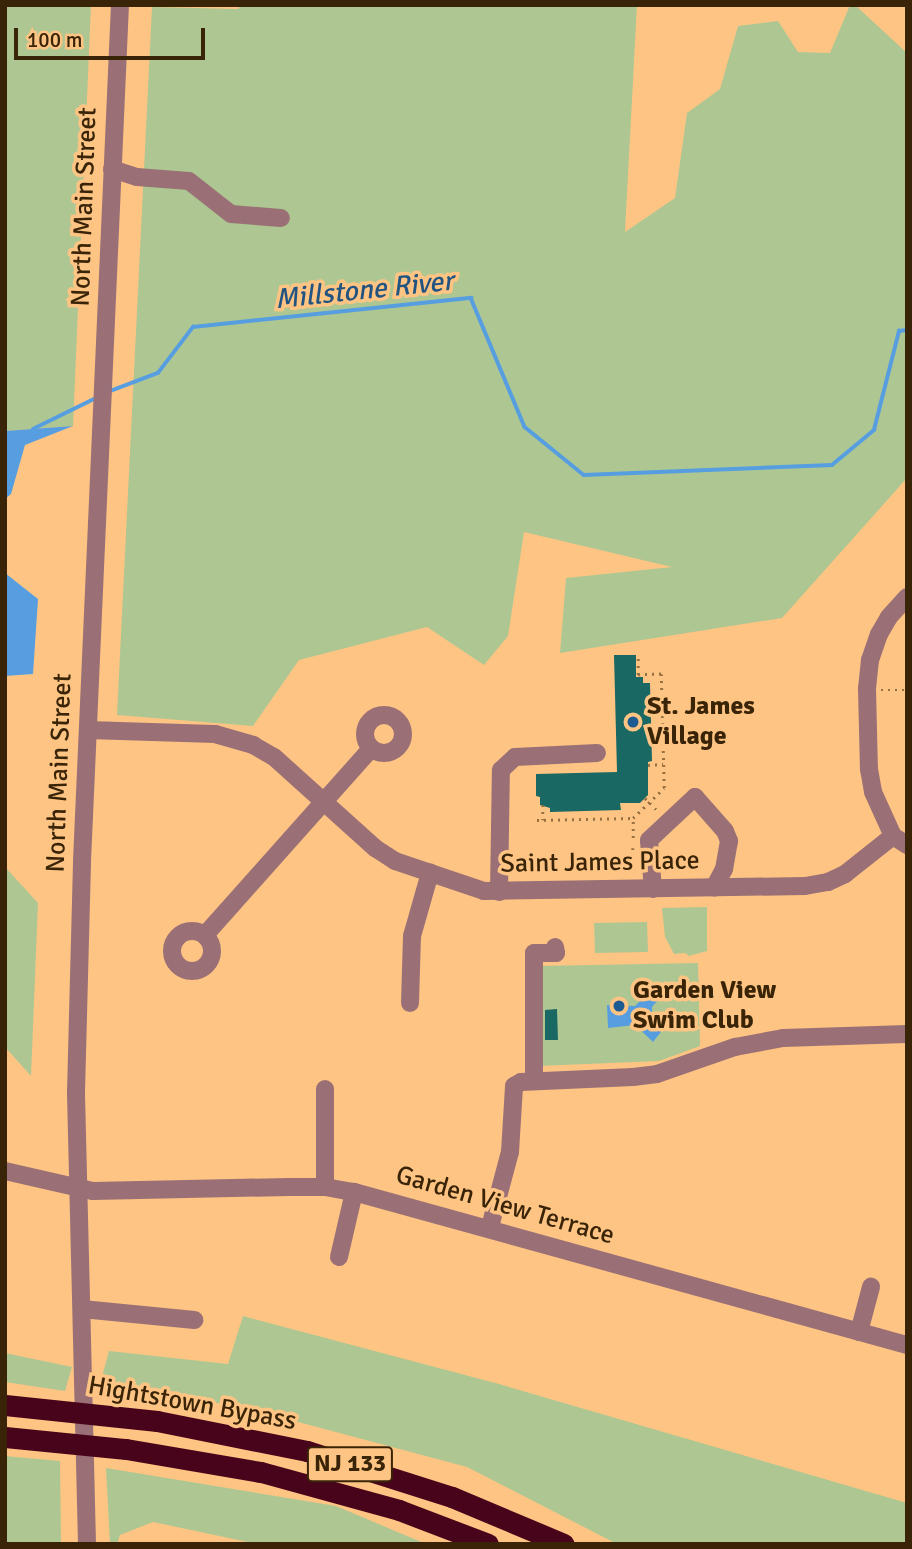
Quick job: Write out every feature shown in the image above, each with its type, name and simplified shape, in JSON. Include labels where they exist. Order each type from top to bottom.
[{"type":"highway","name":"Hightstown Bypass","points":[[5,1405],[127,1418],[257,1440],[380,1472],[488,1511],[564,1544]]},
{"type":"highway","name":"Hightstown Bypass","points":[[5,1437],[126,1449],[214,1462],[331,1489],[411,1514],[488,1544]]},
{"type":"street","name":"North Main Street","points":[[87,1544],[76,1092],[88,730],[120,5]]},
{"type":"street","points":[[113,169],[137,177],[189,181],[198,185],[231,214],[281,218]]},
{"type":"street","points":[[900,841],[870,780],[868,671],[879,634],[889,617],[907,597]]},
{"type":"street","name":"Saint James Place","points":[[88,730],[215,734],[235,739],[274,757],[375,848],[396,860],[484,891],[805,886],[828,882],[845,874],[900,841]]},
{"type":"street","points":[[205,935],[371,749]]},
{"type":"street","points":[[499,892],[501,770],[515,757],[597,753]]},
{"type":"street","points":[[653,889],[649,840],[695,797],[725,831],[729,841],[724,869],[714,888]]},
{"type":"street","points":[[410,1003],[412,936],[430,873]]},
{"type":"street","points":[[534,1079],[534,949],[556,953],[555,947]]},
{"type":"street","points":[[490,1227],[510,1152],[514,1086],[534,1079],[657,1074],[735,1048],[783,1038],[907,1034]]},
{"type":"street","points":[[325,1088],[325,1187]]},
{"type":"street","name":"Garden View Terrace","points":[[5,1171],[78,1189],[325,1187],[354,1192],[490,1227],[521,1239],[907,1345]]},
{"type":"street","points":[[339,1257],[354,1192]]},
{"type":"street","points":[[859,1332],[872,1287]]},
{"type":"street","points":[[82,1309],[194,1320]]},
{"type":"path","points":[[638,658],[638,675],[661,674],[664,788],[649,803],[645,798]]},
{"type":"path","points":[[878,690],[907,690]]},
{"type":"path","points":[[648,765],[663,764]]},
{"type":"path","points":[[543,805],[543,820]]},
{"type":"path","points":[[537,820],[634,818]]},
{"type":"green space","points":[[5,5],[91,5],[73,426],[5,431]]},
{"type":"green space","points":[[241,5],[637,5],[625,232],[675,198],[687,113],[720,89],[738,26],[778,21],[798,52],[830,53],[850,5],[855,5],[907,53],[907,478],[782,618],[560,653],[566,578],[672,567],[524,532],[508,636],[484,665],[427,627],[299,660],[253,726],[117,715],[152,7],[238,9]]},
{"type":"green space","points":[[5,867],[38,903],[31,1076],[5,1047]]},
{"type":"green space","points":[[707,907],[707,951],[689,956],[685,953],[674,954],[665,937],[662,908]]},
{"type":"green space","points":[[647,922],[648,952],[595,953],[594,923]]},
{"type":"green space","name":"Garden View Swim Club","points":[[698,963],[700,1046],[659,1061],[539,1066],[537,966]]},
{"type":"green space","points":[[243,1316],[499,1384],[907,1503],[907,1544],[617,1544],[467,1467],[231,1404],[97,1395],[109,1351],[228,1364]]},
{"type":"green space","points":[[5,1353],[72,1367],[65,1391],[5,1382]]},
{"type":"green space","points":[[5,1456],[60,1461],[61,1544],[5,1544]]},
{"type":"green space","points":[[106,1468],[336,1506],[426,1544],[257,1544],[153,1522],[120,1535],[117,1544],[110,1544]]},
{"type":"water","points":[[73,426],[25,445],[11,494],[5,499],[5,431]]},
{"type":"water","points":[[5,573],[38,599],[33,674],[5,676]]},
{"type":"water","points":[[652,989],[660,998],[652,1007],[652,1023],[661,1032],[653,1042],[635,1025],[608,1028],[607,1005],[635,1006]]},
{"type":"building","name":"St. James Village","points":[[614,655],[636,655],[636,677],[643,677],[643,683],[650,683],[652,761],[648,762],[648,795],[640,803],[620,803],[621,810],[550,812],[550,808],[540,805],[540,797],[536,796],[536,774],[617,772]]},
{"type":"building","points":[[557,1009],[558,1040],[545,1040],[545,1010]]},
{"type":"waterway","name":"Millstone River","points":[[108,392],[158,373],[193,327],[471,298],[525,427],[584,475],[832,465],[874,430],[899,331],[907,330]]},
{"type":"waterway","name":"Millstone River","points":[[33,429],[98,397]]},
{"type":"place","name":"St. James Village","points":[[633,722]]},
{"type":"place","name":"Garden View Swim Club","points":[[619,1006]]}]
